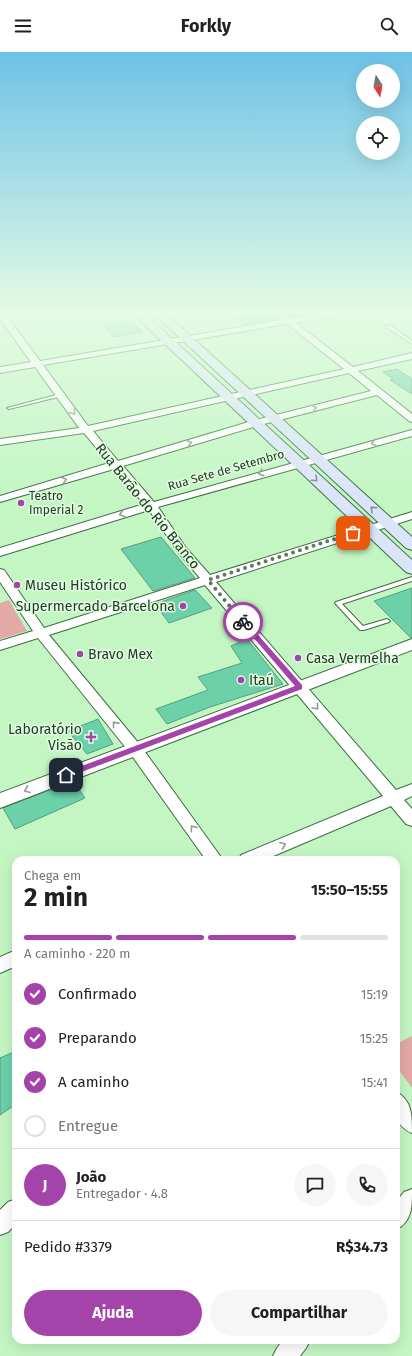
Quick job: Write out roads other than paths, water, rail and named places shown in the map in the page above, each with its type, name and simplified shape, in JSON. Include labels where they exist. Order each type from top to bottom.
[{"type":"main road","points":[[198,371],[412,569]]},
{"type":"main road","points":[[222,371],[412,545]]},
{"type":"street","name":"Rua Barão do Rio Branco","points":[[42,371],[86,430],[151,505],[182,550],[412,820]]},
{"type":"street","points":[[0,442],[86,430],[343,371]]},
{"type":"street","points":[[353,371],[412,419]]},
{"type":"street","points":[[0,499],[256,423],[378,392]]},
{"type":"street","name":"Rua Sete de Setembro","points":[[0,552],[151,505],[298,463],[412,433]]},
{"type":"street","points":[[0,646],[412,515]]},
{"type":"street","points":[[0,573],[14,591],[41,633],[135,749],[212,856]]},
{"type":"street","points":[[0,596],[14,591]]},
{"type":"street","points":[[0,801],[412,644]]},
{"type":"street","points":[[256,856],[412,790]]},
{"type":"street","points":[[0,965],[12,960]]},
{"type":"street","points":[[400,1107],[412,1123]]},
{"type":"street","points":[[400,1214],[412,1200]]},
{"type":"street","points":[[0,1224],[12,1214]]},
{"type":"street","points":[[285,1356],[295,1344]]},
{"type":"lane","points":[[9,408],[60,395]]},
{"type":"lane","points":[[387,621],[362,629],[338,603],[412,579]]},
{"type":"place","name":"Teatro Imperial 2","points":[[21,503]]},
{"type":"place","name":"Museu Histórico","points":[[17,585]]},
{"type":"place","name":"Supermercado Barcelona","points":[[183,606]]},
{"type":"place","name":"Bravo Mex","points":[[80,654]]},
{"type":"place","name":"Casa Vermelha","points":[[298,658]]},
{"type":"place","name":"Itaú","points":[[241,680]]},
{"type":"place","name":"Laboratório Visão","points":[[91,737]]}]
